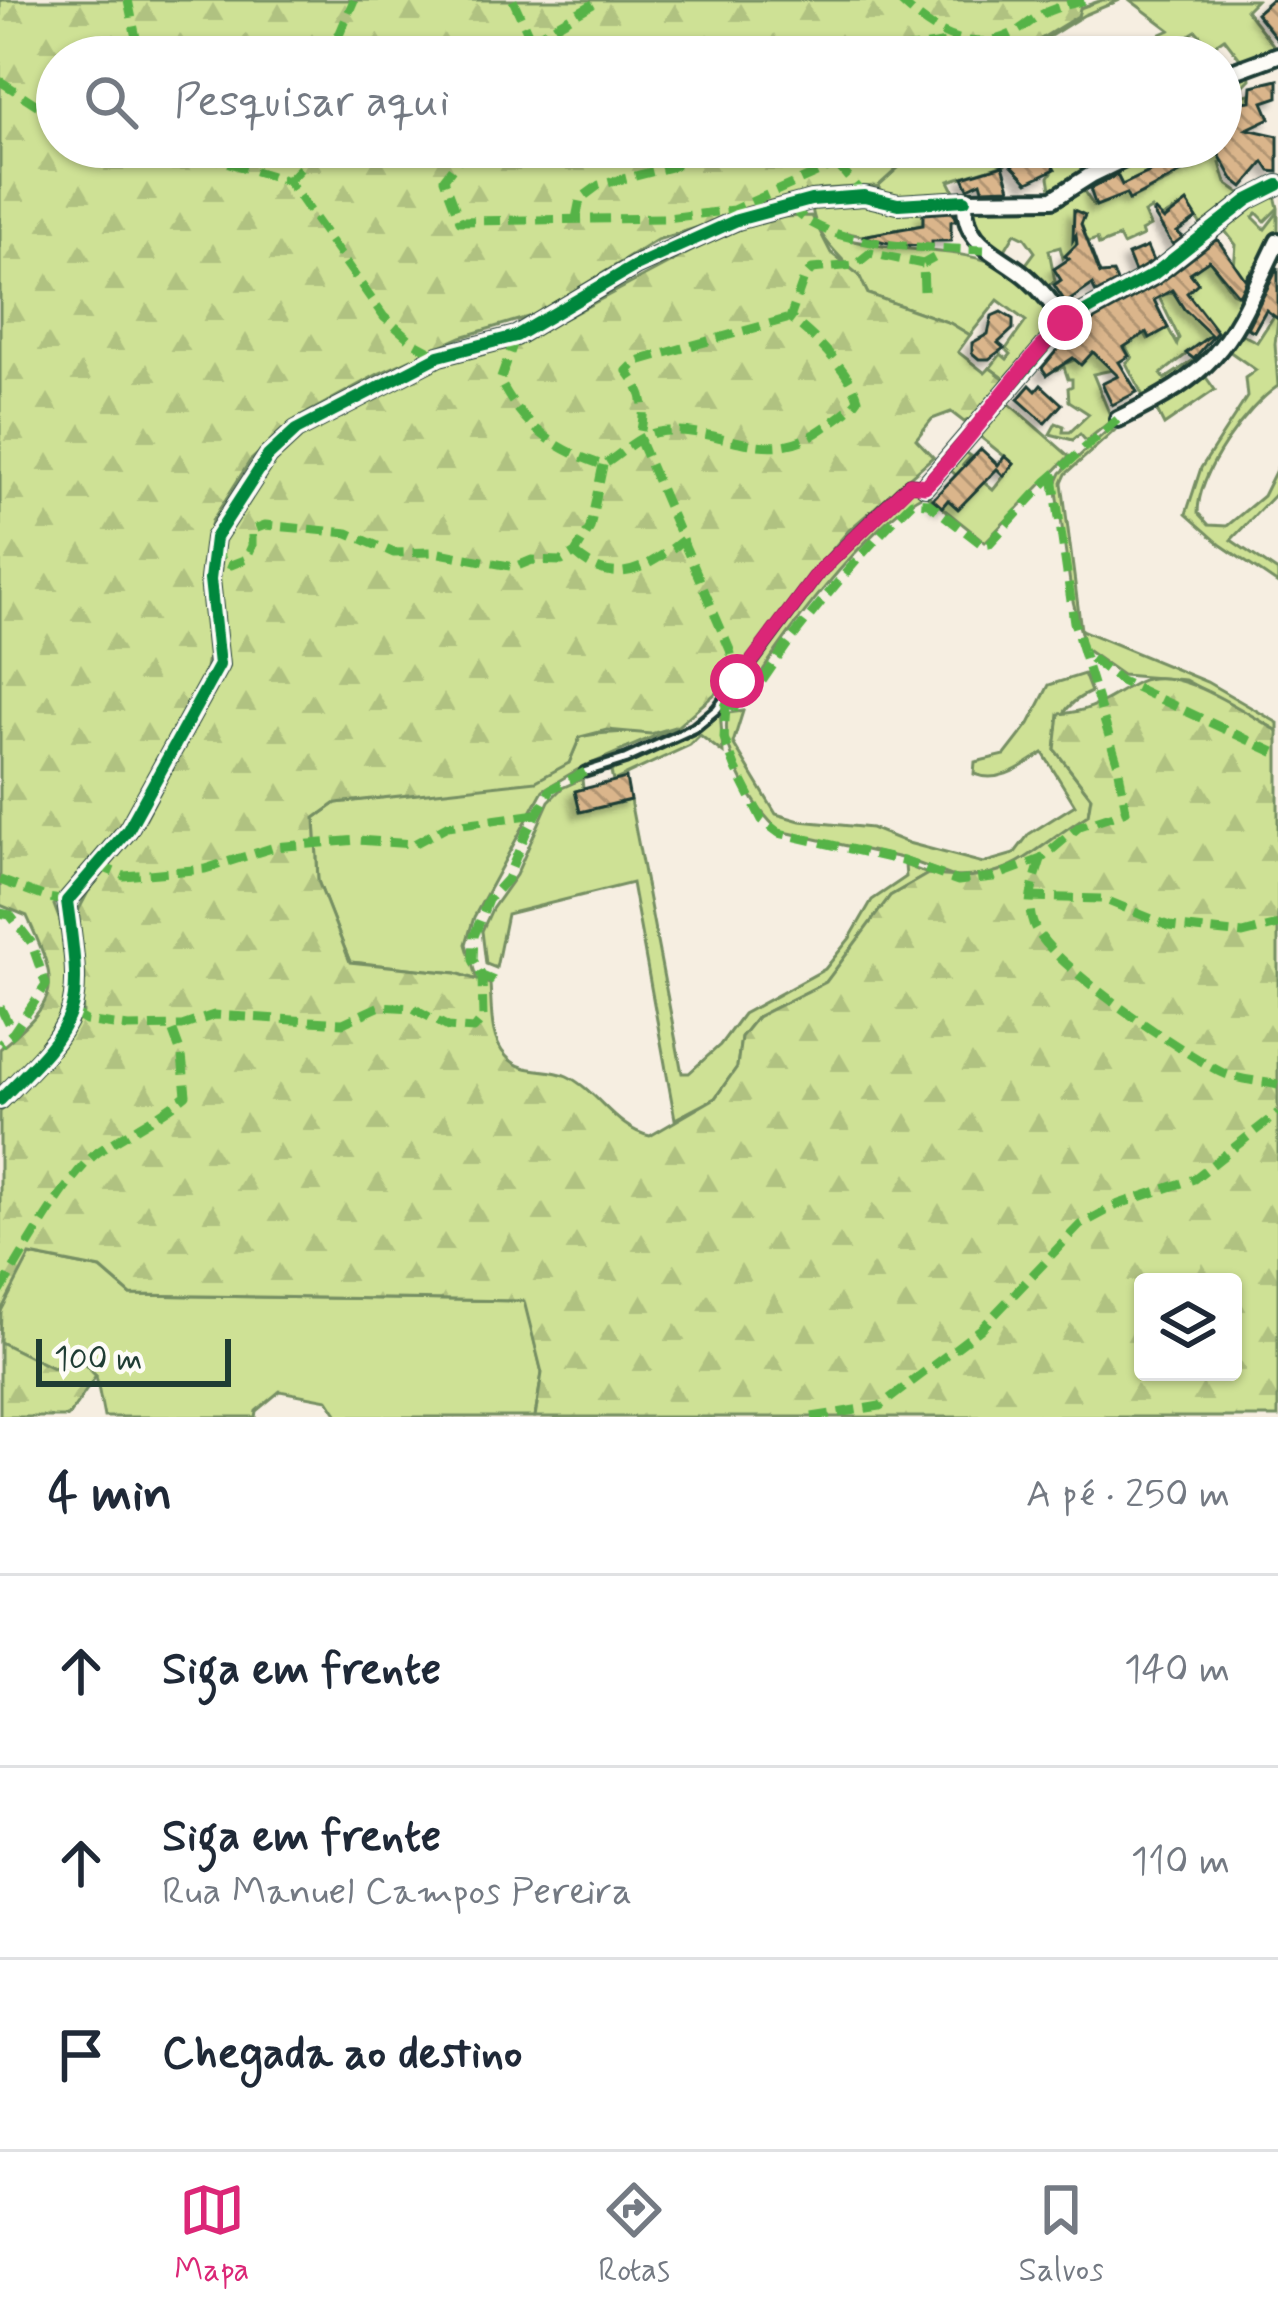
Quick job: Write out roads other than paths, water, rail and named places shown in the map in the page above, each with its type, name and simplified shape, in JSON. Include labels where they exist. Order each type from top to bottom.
[{"type":"street","points":[[1242,68],[1278,55]]},
{"type":"street","points":[[0,1100],[47,1053],[68,1024],[76,1002],[67,901],[128,830],[220,665],[210,579],[215,538],[268,456],[296,430],[440,356],[516,336],[635,266],[737,220],[811,200],[864,196],[898,204],[1053,200],[1105,168]]},
{"type":"street","points":[[925,486],[1065,323],[1154,274],[1248,200],[1278,184]]},
{"type":"street","points":[[965,200],[971,226],[984,250],[1026,275],[1065,323]]},
{"type":"street","points":[[1118,418],[1159,399],[1204,369],[1223,349],[1246,313],[1278,242]]},
{"type":"lane","points":[[585,772],[694,728],[717,709],[818,573],[910,484],[925,486]]}]
